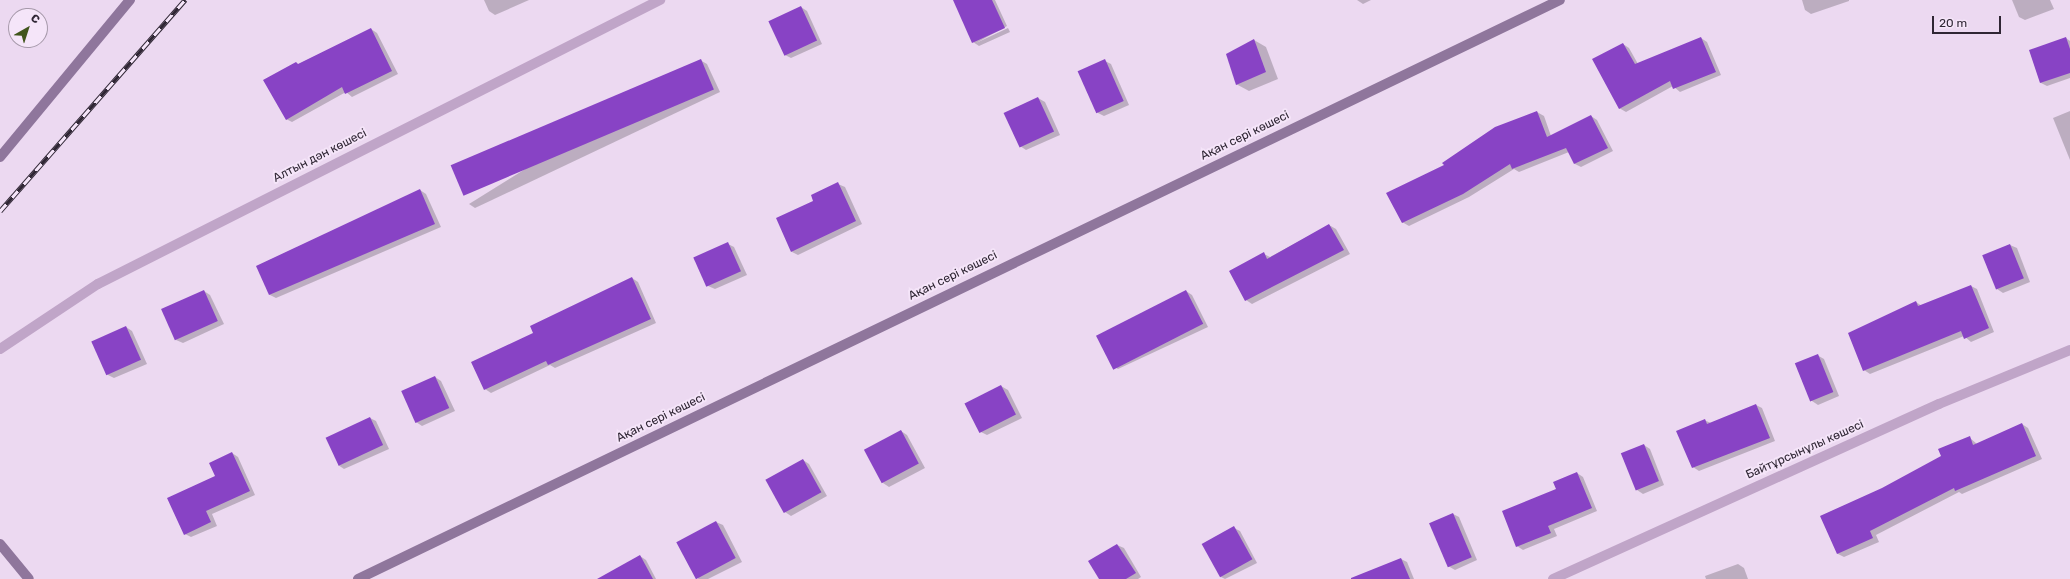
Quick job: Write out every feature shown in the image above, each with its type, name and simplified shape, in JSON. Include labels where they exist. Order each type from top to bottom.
[{"type":"street","points":[[0,157],[130,0]]},
{"type":"street","name":"Алтын дән көшесі","points":[[0,350],[98,284],[660,0]]},
{"type":"street","name":"Ақан сері көшесі","points":[[358,579],[1560,0]]},
{"type":"street","name":"Байтұрсынұлы көшесі","points":[[1553,579],[1939,404],[2070,350]]},
{"type":"street","points":[[0,544],[29,579]]},
{"type":"building","points":[[953,0],[992,0],[1005,28],[972,43]]},
{"type":"building","points":[[801,6],[817,40],[784,56],[768,21]]},
{"type":"building","points":[[371,28],[392,71],[345,94],[342,87],[286,120],[263,80],[296,62],[298,64]]},
{"type":"building","points":[[1701,37],[1716,72],[1673,89],[1670,81],[1619,109],[1592,59],[1623,43],[1635,64]]},
{"type":"building","points":[[2066,37],[2070,49],[2070,73],[2040,83],[2029,50]]},
{"type":"building","points":[[1254,39],[1266,72],[1236,85],[1226,54]]},
{"type":"building","points":[[701,59],[714,89],[464,196],[451,165]]},
{"type":"building","points":[[1105,59],[1124,101],[1096,113],[1078,71]]},
{"type":"building","points":[[1038,97],[1054,131],[1020,147],[1004,113]]},
{"type":"building","points":[[1537,111],[1547,137],[1591,115],[1608,148],[1574,164],[1566,148],[1512,169],[1510,164],[1463,194],[1402,223],[1386,193],[1444,165],[1442,163],[1495,127]]},
{"type":"building","points":[[838,182],[856,221],[791,252],[776,218],[813,201],[811,195]]},
{"type":"building","points":[[420,189],[435,224],[269,295],[256,266]]},
{"type":"building","points":[[1329,224],[1344,250],[1245,301],[1229,271],[1264,252],[1267,259]]},
{"type":"building","points":[[728,242],[741,271],[706,287],[693,257]]},
{"type":"building","points":[[2010,244],[2024,278],[1996,290],[1982,255]]},
{"type":"building","points":[[632,277],[651,319],[548,365],[546,361],[484,390],[471,362],[533,333],[530,326]]},
{"type":"building","points":[[1971,285],[1989,328],[1964,339],[1961,331],[1863,371],[1848,333],[1916,301],[1918,306]]},
{"type":"building","points":[[204,290],[218,321],[175,340],[161,309]]},
{"type":"building","points":[[1186,290],[1203,324],[1113,370],[1096,336]]},
{"type":"building","points":[[126,326],[141,360],[106,375],[91,341]]},
{"type":"building","points":[[1818,354],[1833,392],[1810,401],[1795,363]]},
{"type":"building","points":[[435,376],[449,408],[415,423],[401,391]]},
{"type":"building","points":[[1001,385],[1016,414],[979,433],[964,404]]},
{"type":"building","points":[[1756,404],[1770,438],[1692,468],[1676,431],[1705,419],[1707,424]]},
{"type":"building","points":[[370,417],[383,445],[339,466],[326,438]]},
{"type":"building","points":[[2022,423],[2036,456],[1955,491],[1954,488],[1870,531],[1873,538],[1837,554],[1820,516],[1882,488],[1941,456],[1938,449],[1970,436],[1973,445]]},
{"type":"building","points":[[901,430],[919,464],[882,483],[864,450]]},
{"type":"building","points":[[1644,444],[1659,481],[1636,490],[1621,453]]},
{"type":"building","points":[[232,452],[250,491],[206,511],[211,522],[184,535],[167,498],[215,476],[209,463]]},
{"type":"building","points":[[803,459],[821,492],[784,513],[765,480]]},
{"type":"building","points":[[1577,472],[1592,508],[1548,526],[1551,533],[1516,547],[1502,511],[1556,489],[1553,482]]},
{"type":"building","points":[[1453,513],[1472,557],[1448,567],[1429,523]]},
{"type":"building","points":[[716,521],[736,558],[696,579],[676,542]]},
{"type":"building","points":[[1234,526],[1252,559],[1220,577],[1202,544]]},
{"type":"building","points":[[1117,544],[1136,573],[1126,579],[1099,579],[1088,561]]},
{"type":"building","points":[[640,555],[653,579],[597,579]]},
{"type":"building","points":[[1401,558],[1410,579],[1351,579],[1351,578]]},
{"type":"railway","points":[[0,211],[185,0]]}]
